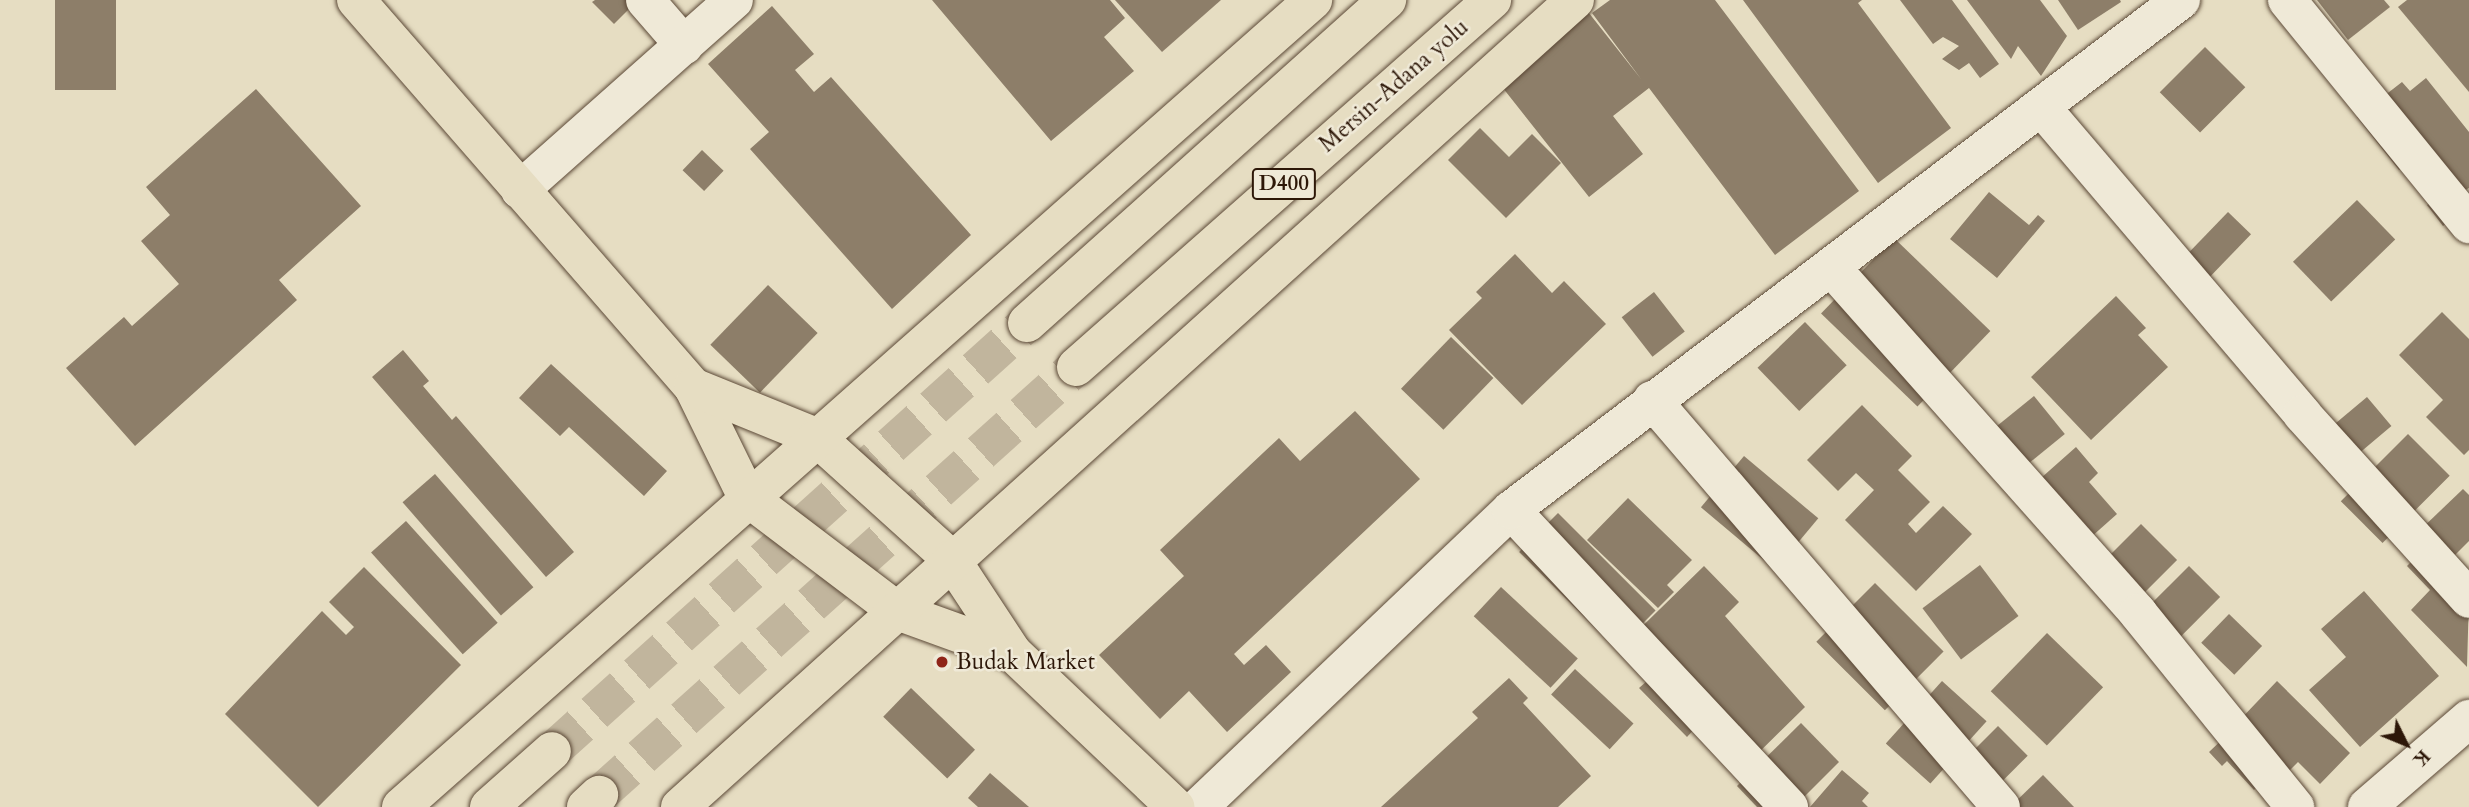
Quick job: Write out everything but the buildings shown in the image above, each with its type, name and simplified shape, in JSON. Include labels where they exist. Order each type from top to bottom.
[{"type":"main road","points":[[356,0],[693,387],[747,498],[897,611],[1013,653]]},
{"type":"main road","points":[[401,807],[747,498],[1313,0]]},
{"type":"main road","name":"D400","points":[[1027,323],[1387,0]]},
{"type":"main road","name":"Mersin-Adana yolu","points":[[1076,367],[1492,0]]},
{"type":"main road","points":[[680,807],[951,559],[1575,0]]},
{"type":"main road","points":[[693,387],[816,437],[951,559],[1013,653],[1175,807]]},
{"type":"main road","points":[[489,807],[552,751]]},
{"type":"street","points":[[645,0],[684,45]]},
{"type":"street","points":[[520,190],[734,0]]},
{"type":"street","points":[[1199,807],[1511,510],[1652,400],[2042,108],[2180,0]]},
{"type":"street","points":[[2287,0],[2469,224]]},
{"type":"street","points":[[2042,108],[2302,414],[2469,599]]},
{"type":"street","points":[[1831,267],[2138,613],[2295,807]]},
{"type":"street","points":[[1652,400],[2001,807]]},
{"type":"street","points":[[1511,510],[1789,807]]},
{"type":"street","points":[[2367,807],[2469,719]]},
{"type":"tunnel","points":[[552,751],[1027,323]]},
{"type":"tunnel","points":[[599,795],[1076,367]]},
{"type":"place","name":"Budak Market","points":[[942,662]]}]
